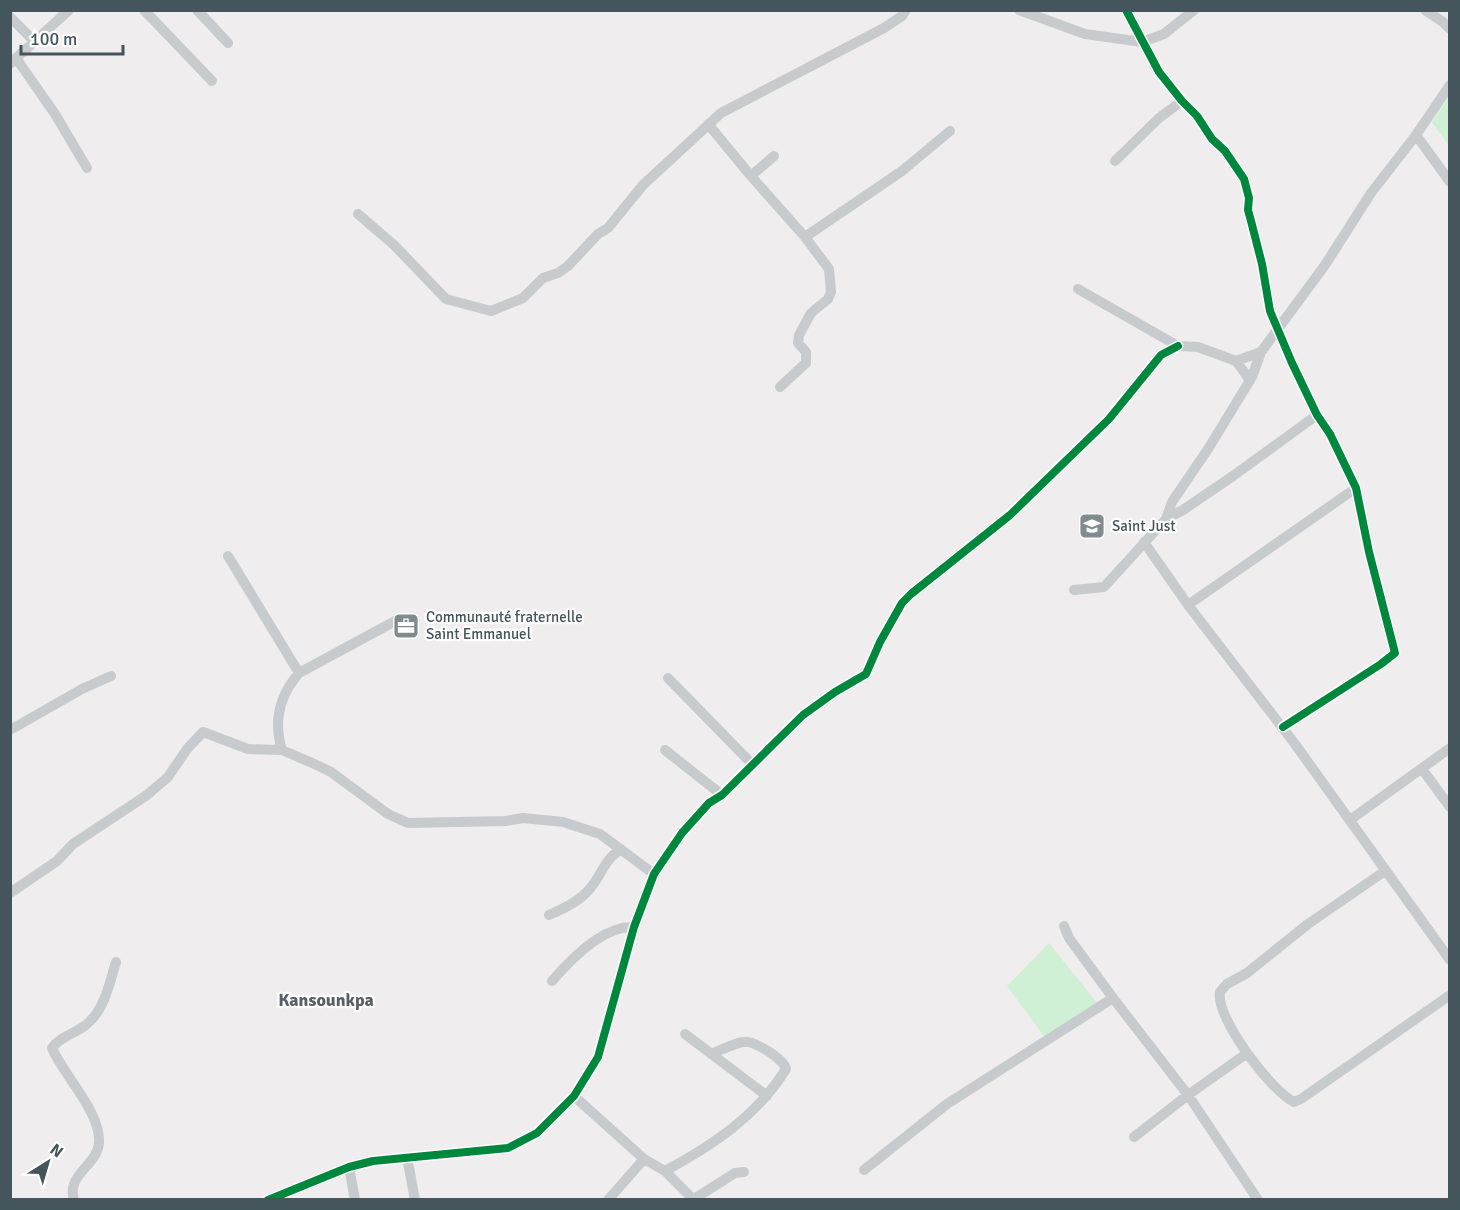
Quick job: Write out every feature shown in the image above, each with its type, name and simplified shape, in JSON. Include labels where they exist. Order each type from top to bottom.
[{"type":"street","points":[[69,10],[13,60],[55,114],[87,168]]},
{"type":"street","points":[[144,10],[212,81]]},
{"type":"street","points":[[197,10],[228,42]]},
{"type":"street","points":[[358,214],[394,245],[446,300],[491,311],[523,298],[543,278],[558,273],[568,266],[598,234],[608,228],[643,185],[721,113],[884,28],[906,10]]},
{"type":"street","points":[[1019,10],[1085,34],[1142,42],[1164,34],[1194,10]]},
{"type":"street","points":[[1126,10],[1159,72],[1197,116],[1244,179],[1250,198],[1248,210],[1262,264],[1270,311],[1317,415],[1330,434],[1356,488],[1372,564],[1395,653],[1282,727]]},
{"type":"street","points":[[1430,12],[1449,29]]},
{"type":"street","points":[[10,17],[34,41]]},
{"type":"street","points":[[1166,519],[1172,502],[1250,380],[1262,352],[1325,265],[1371,193],[1416,135],[1449,85]]},
{"type":"street","points":[[1115,161],[1160,118],[1182,101]]},
{"type":"street","points":[[708,124],[805,237],[829,269],[832,288],[828,299],[811,313],[799,335],[798,344],[806,352],[806,363],[780,387]]},
{"type":"street","points":[[805,237],[902,171],[950,131]]},
{"type":"street","points":[[1416,135],[1449,182]]},
{"type":"street","points":[[751,176],[774,156]]},
{"type":"street","points":[[1078,289],[1178,346],[1198,347],[1236,362],[1250,380]]},
{"type":"street","points":[[268,1200],[349,1167],[373,1161],[508,1148],[537,1133],[574,1096],[598,1057],[634,927],[654,874],[682,833],[709,803],[722,795],[803,715],[835,692],[866,674],[880,642],[902,603],[1010,515],[1109,419],[1161,355],[1178,346]]},
{"type":"street","points":[[1236,362],[1262,352]]},
{"type":"street","points":[[1074,590],[1104,587],[1166,519],[1233,476],[1317,415]]},
{"type":"street","points":[[1188,605],[1356,488]]},
{"type":"street","points":[[1144,542],[1188,605],[1350,820],[1449,960]]},
{"type":"street","points":[[228,556],[299,673]]},
{"type":"street","points":[[282,750],[278,722],[281,699],[288,685],[299,673],[399,619]]},
{"type":"street","points":[[10,730],[82,689],[111,676]]},
{"type":"street","points":[[668,678],[752,764]]},
{"type":"street","points":[[10,893],[57,861],[73,844],[147,795],[168,777],[188,749],[204,732],[248,749],[282,750],[331,772],[388,814],[408,823],[506,821],[523,818],[563,822],[600,834],[654,874]]},
{"type":"street","points":[[1350,820],[1449,748]]},
{"type":"street","points":[[665,750],[722,795]]},
{"type":"street","points":[[1422,769],[1449,807]]},
{"type":"street","points":[[549,915],[567,907],[584,895],[611,856],[621,849]]},
{"type":"street","points":[[1385,871],[1308,924],[1247,973],[1227,984],[1220,992],[1220,1005],[1246,1054],[1279,1090],[1294,1102],[1449,995]]},
{"type":"street","points":[[1064,926],[1069,938],[1113,998],[1188,1095],[1257,1200]]},
{"type":"street","points":[[552,981],[573,958],[592,942],[624,927],[634,927]]},
{"type":"street","points":[[75,1200],[73,1184],[99,1146],[98,1131],[80,1094],[52,1048],[87,1025],[95,1015],[104,1002],[116,962]]},
{"type":"street","points":[[864,1170],[947,1104],[1113,998]]},
{"type":"street","points":[[685,1034],[766,1096]]},
{"type":"street","points":[[665,1171],[699,1153],[731,1130],[766,1096],[786,1069],[784,1063],[774,1055],[746,1041],[711,1054]]},
{"type":"street","points":[[1134,1137],[1246,1054]]},
{"type":"street","points":[[574,1096],[644,1160],[665,1171],[694,1199],[735,1173],[744,1172]]},
{"type":"street","points":[[407,1157],[416,1200]]},
{"type":"street","points":[[608,1200],[644,1160]]},
{"type":"street","points":[[349,1167],[355,1200]]},
{"type":"green space","points":[[1449,97],[1449,146],[1432,122]]},
{"type":"green space","points":[[1049,943],[1098,1004],[1046,1039],[1007,986]]},
{"type":"cycle path","points":[[1126,10],[1159,72],[1197,116],[1212,139],[1225,151],[1244,179],[1249,198],[1248,210],[1262,264],[1270,311],[1317,415],[1330,434],[1356,488],[1369,552],[1395,653],[1283,727]]},
{"type":"cycle path","points":[[268,1200],[349,1167],[373,1161],[508,1148],[537,1133],[574,1096],[598,1057],[634,927],[654,874],[682,833],[709,803],[722,795],[803,715],[835,692],[866,674],[880,642],[902,603],[1010,515],[1109,419],[1161,355],[1178,346]]},
{"type":"place","name":"Saint Just","points":[[1092,526]]},
{"type":"place","name":"Communauté fraternelle Saint Emmanuel","points":[[406,626]]},
{"type":"district","name":"Kansounkpa","points":[[326,1000]]}]
